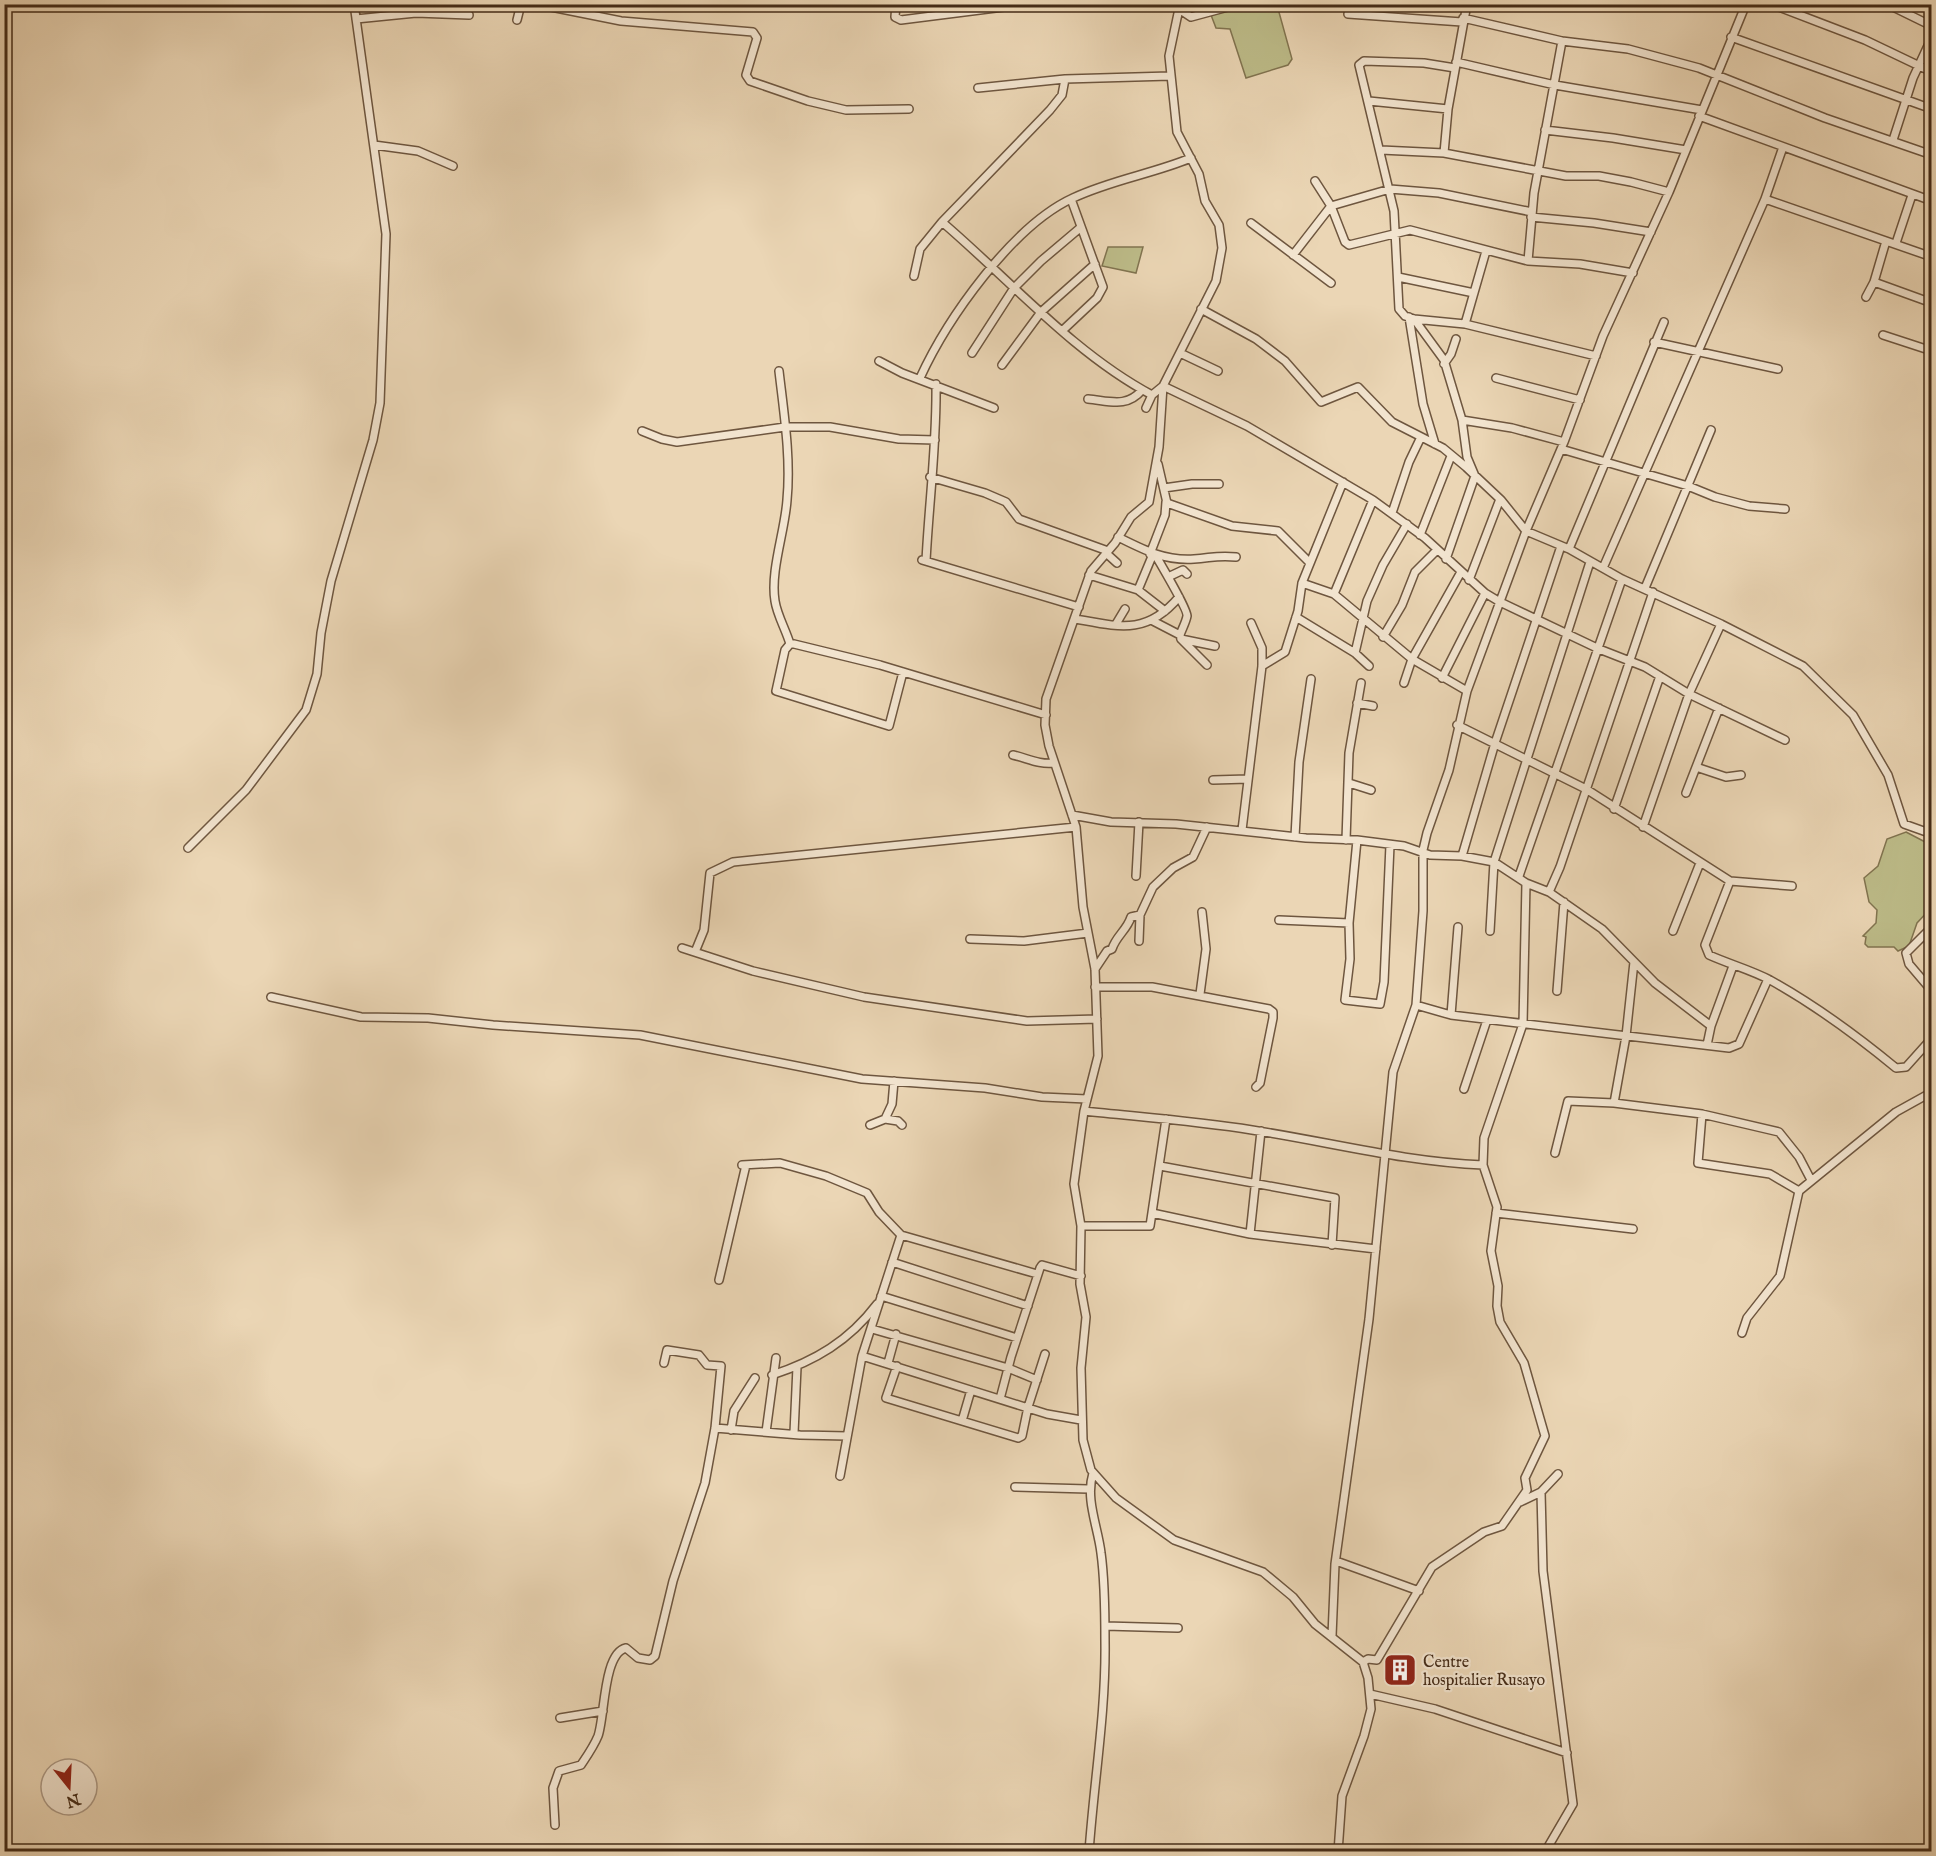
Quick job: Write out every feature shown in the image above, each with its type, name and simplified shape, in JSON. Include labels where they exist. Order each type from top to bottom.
[{"type":"street","points":[[189,848],[246,790],[306,710],[317,674],[321,633],[331,581],[373,440],[380,403],[386,234],[354,4]]},
{"type":"street","points":[[517,20],[521,4]]},
{"type":"street","points":[[536,4],[621,21],[753,32],[757,38],[746,75],[750,81],[808,101],[846,110],[909,109]]},
{"type":"street","points":[[896,4],[895,17],[900,20],[1027,4]]},
{"type":"street","points":[[1149,502],[1157,460],[1163,386],[1220,271],[1219,225],[1205,201],[1202,182],[1177,132],[1170,76],[1170,41],[1180,7],[1191,17],[1239,4]]},
{"type":"street","points":[[1444,153],[1448,109],[1467,4]]},
{"type":"street","points":[[1332,1636],[1336,1561],[1376,1249],[1393,1072],[1416,1005],[1423,911],[1423,850],[1449,770],[1457,725],[1467,691],[1526,531],[1617,304],[1669,192],[1746,4]]},
{"type":"street","points":[[1772,4],[1865,40],[1932,72]]},
{"type":"street","points":[[1887,4],[1932,26]]},
{"type":"street","points":[[356,19],[416,13],[469,15]]},
{"type":"street","points":[[1348,15],[1463,20],[1562,41],[1628,49],[1698,68],[1825,118],[1932,155]]},
{"type":"street","points":[[1731,37],[1827,74],[1932,109]]},
{"type":"street","points":[[1893,140],[1917,66],[1932,37]]},
{"type":"street","points":[[1528,261],[1538,170],[1562,41]]},
{"type":"street","points":[[1446,559],[1475,476],[1467,457],[1462,420],[1444,364],[1412,318],[1399,309],[1396,232],[1390,189],[1359,65],[1364,61],[1455,65],[1700,113],[1784,147],[1932,201]]},
{"type":"street","points":[[978,88],[1065,79],[1170,76]]},
{"type":"street","points":[[914,276],[920,249],[942,222],[1050,110],[1062,95],[1065,79]]},
{"type":"street","points":[[1369,101],[1448,109]]},
{"type":"street","points":[[1545,130],[1686,150]]},
{"type":"street","points":[[374,145],[418,151],[453,166]]},
{"type":"street","points":[[1603,568],[1765,199],[1784,147]]},
{"type":"street","points":[[1381,150],[1444,153],[1566,176],[1599,176],[1669,192]]},
{"type":"street","points":[[920,378],[934,347],[991,268],[1034,224],[1071,199],[1191,159]]},
{"type":"street","points":[[1315,181],[1331,206],[1345,242],[1349,245],[1396,232],[1418,231],[1528,261],[1580,264],[1633,273]]},
{"type":"street","points":[[1293,255],[1331,206],[1390,189],[1439,193],[1560,222],[1594,223],[1651,232]]},
{"type":"street","points":[[1896,243],[1912,195]]},
{"type":"street","points":[[1063,330],[1102,291],[1103,287],[1071,199]]},
{"type":"street","points":[[1765,199],[1932,257]]},
{"type":"street","points":[[942,222],[1041,312],[1142,390],[1152,395]]},
{"type":"street","points":[[1251,223],[1330,283]]},
{"type":"street","points":[[972,353],[1014,288],[1041,261],[1080,228]]},
{"type":"street","points":[[1866,297],[1874,282],[1887,241]]},
{"type":"street","points":[[1465,324],[1486,251]]},
{"type":"street","points":[[1002,365],[1041,312],[1095,264]]},
{"type":"street","points":[[1398,277],[1474,293]]},
{"type":"street","points":[[1874,282],[1932,303]]},
{"type":"street","points":[[1202,309],[1256,339],[1285,361],[1317,400],[1321,402],[1358,387],[1382,415],[1435,444],[1475,476],[1500,499],[1526,531],[1565,547],[1622,579],[1720,624],[1803,666],[1825,685],[1853,715],[1882,763],[1904,824],[1932,834]]},
{"type":"street","points":[[1412,318],[1465,324],[1596,356]]},
{"type":"street","points":[[1412,318],[1423,404],[1435,444]]},
{"type":"street","points":[[1462,856],[1495,743],[1537,619],[1565,547],[1604,463],[1664,322]]},
{"type":"street","points":[[1883,335],[1932,351]]},
{"type":"street","points":[[1444,364],[1456,339]]},
{"type":"street","points":[[1654,342],[1778,369]]},
{"type":"street","points":[[1180,353],[1218,371]]},
{"type":"street","points":[[879,361],[902,373],[936,384],[956,395],[994,408]]},
{"type":"street","points":[[779,371],[786,428],[788,496],[785,526],[774,580],[775,602],[790,644]]},
{"type":"street","points":[[1496,378],[1580,400]]},
{"type":"street","points":[[936,384],[935,440],[924,561],[1079,608]]},
{"type":"street","points":[[1146,408],[1152,395],[1163,386]]},
{"type":"street","points":[[1163,386],[1240,422],[1373,500],[1407,524],[1470,580],[1500,602],[1599,649],[1630,661],[1689,694],[1785,740]]},
{"type":"street","points":[[1088,399],[1125,403],[1135,400],[1142,390]]},
{"type":"street","points":[[1462,420],[1512,428],[1562,445],[1604,463],[1646,473],[1749,506],[1785,508]]},
{"type":"street","points":[[642,430],[677,442],[786,428],[830,427],[899,439],[935,440]]},
{"type":"street","points":[[1645,588],[1711,430]]},
{"type":"street","points":[[1392,513],[1408,462],[1421,437]]},
{"type":"street","points":[[1420,535],[1451,456]]},
{"type":"street","points":[[1138,590],[1153,555],[1165,515],[1166,500],[1157,460]]},
{"type":"street","points":[[930,477],[986,493],[1006,502],[1019,519],[1107,552],[1117,563]]},
{"type":"street","points":[[1262,666],[1285,652],[1296,617],[1302,583],[1343,482]]},
{"type":"street","points":[[1164,488],[1219,484]]},
{"type":"street","points":[[1470,580],[1500,499]]},
{"type":"street","points":[[1310,563],[1278,531],[1222,523],[1166,500],[1149,502],[1134,513],[1107,552],[1094,564],[1076,619],[1049,688],[1045,725],[1054,763],[1076,827],[1088,933],[1095,969],[1098,1056],[1083,1111],[1074,1184],[1081,1226],[1081,1276],[1086,1324],[1081,1363],[1081,1420],[1087,1461],[1093,1473],[1116,1498],[1174,1540],[1263,1572],[1293,1597],[1314,1624],[1363,1662],[1371,1709],[1365,1736],[1342,1796],[1338,1851]]},
{"type":"street","points":[[1334,594],[1373,500]]},
{"type":"street","points":[[1355,653],[1367,601],[1383,565],[1407,524]]},
{"type":"street","points":[[1118,537],[1153,555],[1192,559],[1215,554],[1236,557]]},
{"type":"street","points":[[1383,637],[1402,605],[1415,572],[1437,550]]},
{"type":"street","points":[[1153,555],[1185,604],[1187,616],[1181,637]]},
{"type":"street","points":[[1490,931],[1494,862],[1590,562]]},
{"type":"street","points":[[1168,577],[1183,570],[1186,574]]},
{"type":"street","points":[[1404,683],[1412,659],[1461,572]]},
{"type":"street","points":[[1089,575],[1138,590],[1165,611]]},
{"type":"street","points":[[1519,876],[1622,579]]},
{"type":"street","points":[[1302,583],[1334,594],[1412,659],[1467,691]]},
{"type":"street","points":[[1442,678],[1485,592]]},
{"type":"street","points":[[1549,892],[1653,592]]},
{"type":"street","points":[[1076,619],[1133,627],[1153,621],[1179,597]]},
{"type":"street","points":[[1116,624],[1125,609]]},
{"type":"street","points":[[1296,617],[1355,653],[1370,666]]},
{"type":"street","points":[[1153,621],[1181,637],[1215,646]]},
{"type":"street","points":[[1242,830],[1262,666],[1262,648],[1251,623]]},
{"type":"street","points":[[1643,827],[1689,694],[1720,624]]},
{"type":"street","points":[[1181,637],[1208,665]]},
{"type":"street","points":[[790,644],[831,652],[1046,715]]},
{"type":"street","points":[[790,644],[785,650],[776,691],[889,726],[903,672]]},
{"type":"street","points":[[1614,809],[1660,676]]},
{"type":"street","points":[[1295,837],[1299,762],[1311,679]]},
{"type":"street","points":[[1346,840],[1349,753],[1361,683]]},
{"type":"street","points":[[1358,703],[1373,706]]},
{"type":"street","points":[[1686,793],[1719,708]]},
{"type":"street","points":[[1457,725],[1556,772],[1586,789],[1730,881],[1792,886]]},
{"type":"street","points":[[1012,755],[1042,764],[1054,763]]},
{"type":"street","points":[[1696,767],[1726,777],[1740,775]]},
{"type":"street","points":[[1213,780],[1248,779]]},
{"type":"street","points":[[1349,783],[1371,790]]},
{"type":"street","points":[[1072,815],[1111,822],[1139,822],[1242,830],[1295,837],[1357,840],[1423,850],[1430,855],[1462,856],[1494,862],[1519,876],[1526,883],[1549,892],[1602,929],[1655,983],[1711,1026]]},
{"type":"street","points":[[1136,876],[1139,822]]},
{"type":"street","points":[[694,952],[704,930],[710,873],[733,862],[1076,827]]},
{"type":"street","points":[[1139,941],[1140,915],[1153,887],[1173,868],[1193,856],[1207,827]]},
{"type":"street","points":[[1357,840],[1349,923],[1350,959],[1345,1000],[1380,1004],[1384,982],[1390,844]]},
{"type":"street","points":[[1673,931],[1700,863]]},
{"type":"street","points":[[1730,881],[1706,951],[1733,966],[1768,979],[1852,1031],[1896,1068],[1906,1067],[1932,1038]]},
{"type":"street","points":[[1363,1662],[1368,1659],[1377,1660],[1432,1567],[1484,1532],[1502,1526],[1527,1490],[1525,1478],[1545,1436],[1524,1363],[1498,1314],[1498,1286],[1491,1251],[1497,1207],[1483,1165],[1484,1138],[1522,1023],[1526,883]]},
{"type":"street","points":[[1557,991],[1564,902]]},
{"type":"street","points":[[1200,994],[1206,949],[1202,912]]},
{"type":"street","points":[[1095,969],[1128,927],[1131,917],[1140,915]]},
{"type":"street","points":[[1279,920],[1349,923]]},
{"type":"street","points":[[1451,1015],[1458,927]]},
{"type":"street","points":[[1932,927],[1906,953],[1909,964],[1932,991]]},
{"type":"street","points":[[970,939],[1024,941],[1088,933]]},
{"type":"street","points":[[681,948],[753,971],[864,997],[1027,1021],[1097,1019]]},
{"type":"street","points":[[1614,1103],[1626,1035],[1634,962]]},
{"type":"street","points":[[1707,1045],[1711,1026],[1733,966]]},
{"type":"street","points":[[1416,1005],[1451,1015],[1487,1020],[1729,1048],[1738,1044],[1768,979]]},
{"type":"street","points":[[1095,987],[1152,987],[1200,994],[1273,1012],[1260,1083],[1256,1087]]},
{"type":"street","points":[[271,997],[361,1017],[428,1018],[640,1035],[862,1079],[1087,1099]]},
{"type":"street","points":[[1464,1089],[1487,1020]]},
{"type":"street","points":[[885,1119],[892,1104],[894,1081]]},
{"type":"street","points":[[1742,1334],[1747,1318],[1780,1276],[1799,1191],[1842,1159],[1896,1112],[1932,1092]]},
{"type":"street","points":[[1555,1153],[1568,1101],[1614,1103],[1702,1114],[1779,1132],[1799,1157],[1811,1180]]},
{"type":"street","points":[[1083,1111],[1261,1131],[1386,1156],[1483,1165]]},
{"type":"street","points":[[1702,1114],[1698,1163],[1770,1174],[1799,1191]]},
{"type":"street","points":[[870,1125],[885,1119],[898,1121],[902,1125]]},
{"type":"street","points":[[1081,1226],[1150,1226],[1166,1119]]},
{"type":"street","points":[[1250,1234],[1261,1131]]},
{"type":"street","points":[[719,1280],[744,1165],[780,1163],[826,1176],[867,1193],[879,1212],[901,1235],[1037,1274]]},
{"type":"street","points":[[1160,1166],[1335,1198],[1332,1245]]},
{"type":"street","points":[[1152,1213],[1250,1234],[1376,1249]]},
{"type":"street","points":[[1496,1213],[1633,1229]]},
{"type":"street","points":[[840,1476],[861,1356],[872,1329],[901,1235]]},
{"type":"street","points":[[892,1262],[1028,1306]]},
{"type":"street","points":[[1000,1400],[1017,1338],[1037,1274],[1042,1265],[1081,1276]]},
{"type":"street","points":[[880,1298],[1017,1338]]},
{"type":"street","points":[[772,1375],[818,1357],[837,1344],[863,1322],[880,1298]]},
{"type":"street","points":[[872,1329],[896,1334],[1008,1368],[1037,1380]]},
{"type":"street","points":[[888,1363],[896,1334]]},
{"type":"street","points":[[555,1825],[553,1788],[559,1771],[581,1765],[598,1735],[606,1681],[616,1655],[621,1649],[626,1648],[638,1658],[650,1660],[655,1656],[673,1581],[705,1483],[716,1428],[721,1366],[707,1365],[699,1355],[667,1350],[664,1363]]},
{"type":"street","points":[[897,1366],[886,1398],[1018,1438],[1022,1436],[1028,1407],[1046,1354]]},
{"type":"street","points":[[861,1356],[1047,1414],[1081,1420]]},
{"type":"street","points":[[766,1432],[776,1358]]},
{"type":"street","points":[[794,1433],[797,1367]]},
{"type":"street","points":[[731,1430],[734,1411],[755,1378]]},
{"type":"street","points":[[962,1421],[971,1390]]},
{"type":"street","points":[[716,1428],[847,1436]]},
{"type":"street","points":[[1089,1851],[1090,1817],[1096,1786],[1104,1707],[1105,1626],[1101,1553],[1088,1489],[1093,1473]]},
{"type":"street","points":[[1517,1504],[1541,1492],[1558,1474]]},
{"type":"street","points":[[1015,1487],[1088,1489]]},
{"type":"street","points":[[1541,1492],[1543,1571],[1557,1667],[1556,1691],[1573,1804],[1545,1851]]},
{"type":"street","points":[[1336,1561],[1419,1592]]},
{"type":"street","points":[[1105,1626],[1178,1628]]},
{"type":"street","points":[[1370,1694],[1446,1712],[1567,1753]]},
{"type":"street","points":[[560,1718],[603,1711]]},
{"type":"shaded area","points":[[1245,5],[1277,5],[1292,59],[1288,65],[1246,78],[1230,29],[1216,28],[1211,15]]},
{"type":"shaded area","points":[[1108,247],[1143,247],[1136,273],[1102,266]]},
{"type":"shaded area","points":[[1906,832],[1931,845],[1931,908],[1917,923],[1909,946],[1898,951],[1894,947],[1868,947],[1865,944],[1866,937],[1863,936],[1876,923],[1877,910],[1869,902],[1864,878],[1878,866],[1887,839]]},
{"type":"place","name":"Centre hospitalier Rusayo","points":[[1400,1670]]}]
